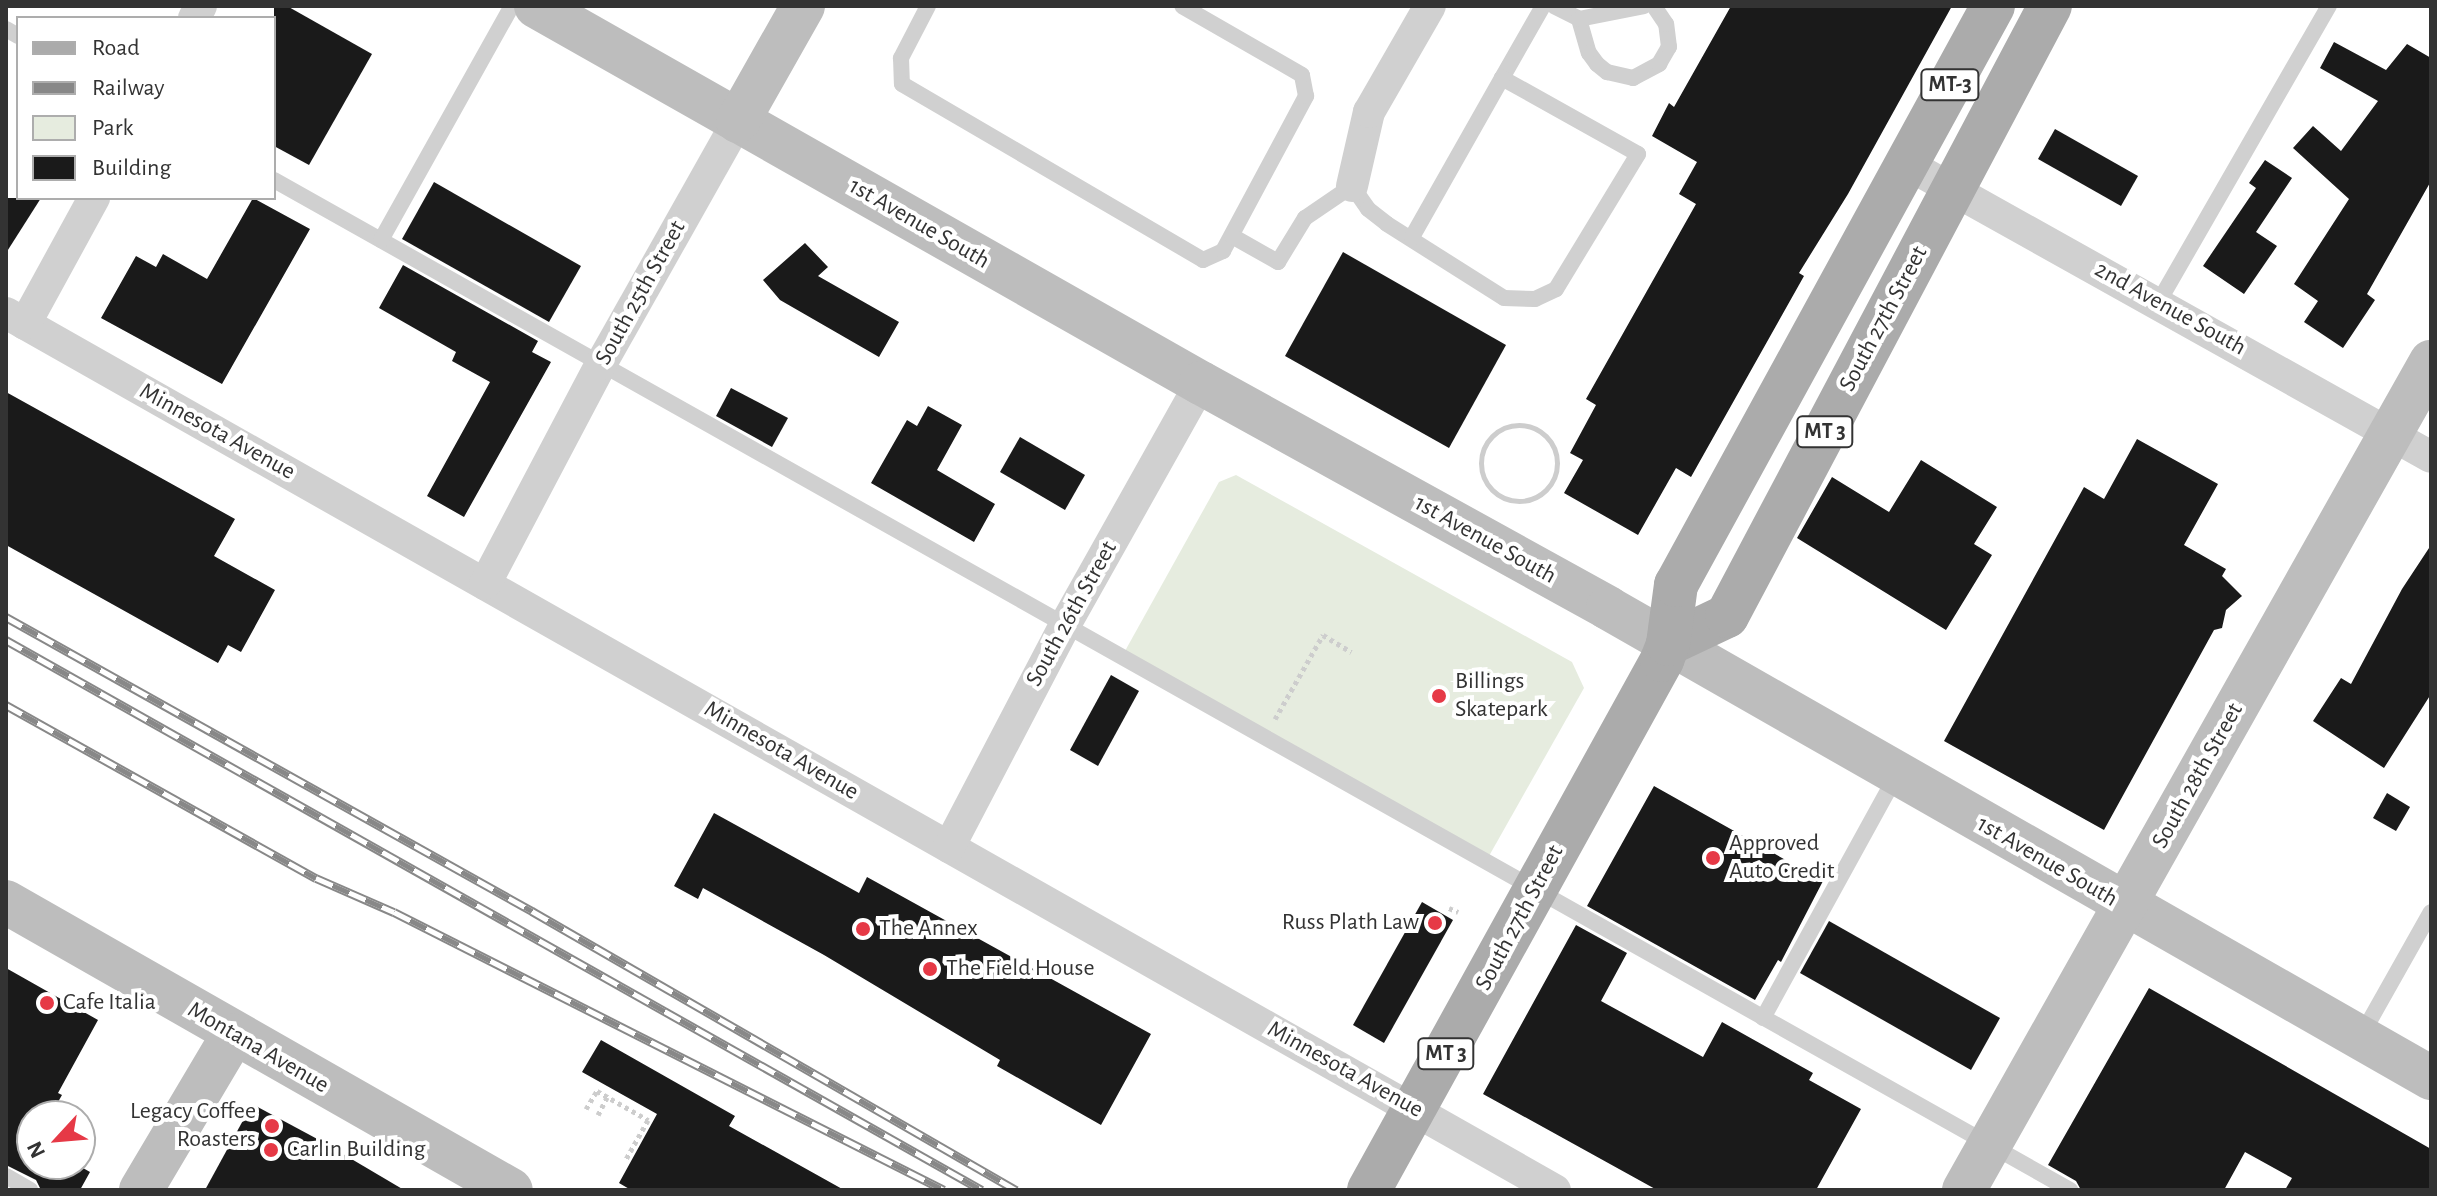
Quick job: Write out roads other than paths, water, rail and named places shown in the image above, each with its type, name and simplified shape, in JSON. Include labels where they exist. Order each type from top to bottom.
[{"type":"main road","name":"South 27th Street","points":[[1369,1190],[1668,644],[1676,585],[1993,6]]},
{"type":"main road","name":"South 27th Street","points":[[1668,644],[1727,616],[2050,6]]},
{"type":"street","name":"1st Avenue South","points":[[536,6],[2431,1078]]},
{"type":"street","name":"South 25th Street","points":[[485,584],[601,364],[803,6]]},
{"type":"street","points":[[1352,186],[1369,112],[1430,6]]},
{"type":"street","name":"2nd Avenue South","points":[[1907,164],[2431,457]]},
{"type":"street","points":[[15,319],[93,200]]},
{"type":"street","name":"Minnesota Avenue","points":[[15,319],[1555,1190]]},
{"type":"street","name":"South 28th Street","points":[[1964,1190],[2431,362]]},
{"type":"street","name":"South 26th Street","points":[[949,847],[1065,625],[1201,383]]},
{"type":"street","name":"Montana Avenue","points":[[6,902],[233,1035],[511,1190]]},
{"type":"street","points":[[141,1190],[233,1035]]},
{"type":"lane","points":[[381,240],[512,6]]},
{"type":"lane","points":[[928,6],[901,58],[902,84],[1203,260],[1223,251],[1306,96],[1302,75],[1182,6]]},
{"type":"lane","points":[[1412,237],[1543,6]]},
{"type":"lane","points":[[1554,6],[1579,19],[1644,6]]},
{"type":"lane","points":[[1579,19],[1589,53],[1597,64],[1607,72],[1633,78],[1659,64],[1669,47],[1666,24],[1654,6]]},
{"type":"lane","points":[[2158,303],[2329,6]]},
{"type":"lane","points":[[1232,236],[1278,262],[1305,218],[1352,186],[1368,209],[1504,298],[1535,299],[1556,289],[1638,154],[1502,78]]},
{"type":"lane","points":[[276,181],[2070,1190]]},
{"type":"lane","points":[[1763,1018],[1898,774]]},
{"type":"lane","points":[[2360,1038],[2431,912]]},
{"type":"lane","points":[[6,1176],[30,1190]]},
{"type":"railway","points":[[6,617],[532,911],[1016,1190]]},
{"type":"railway","points":[[6,640],[982,1190]]},
{"type":"railway","points":[[6,705],[316,878],[394,912],[944,1190]]},
{"type":"place","name":"Billings Skatepark","points":[[1439,696]]},
{"type":"place","name":"Approved Auto Credit","points":[[1713,858]]},
{"type":"place","name":"Russ Plath Law","points":[[1435,923]]},
{"type":"place","name":"The Annex","points":[[863,929]]},
{"type":"place","name":"The Field House","points":[[930,969]]},
{"type":"place","name":"Cafe Italia","points":[[47,1003]]},
{"type":"place","name":"Legacy Coffee Roasters","points":[[272,1126]]},
{"type":"place","name":"Carlin Building","points":[[271,1150]]}]
